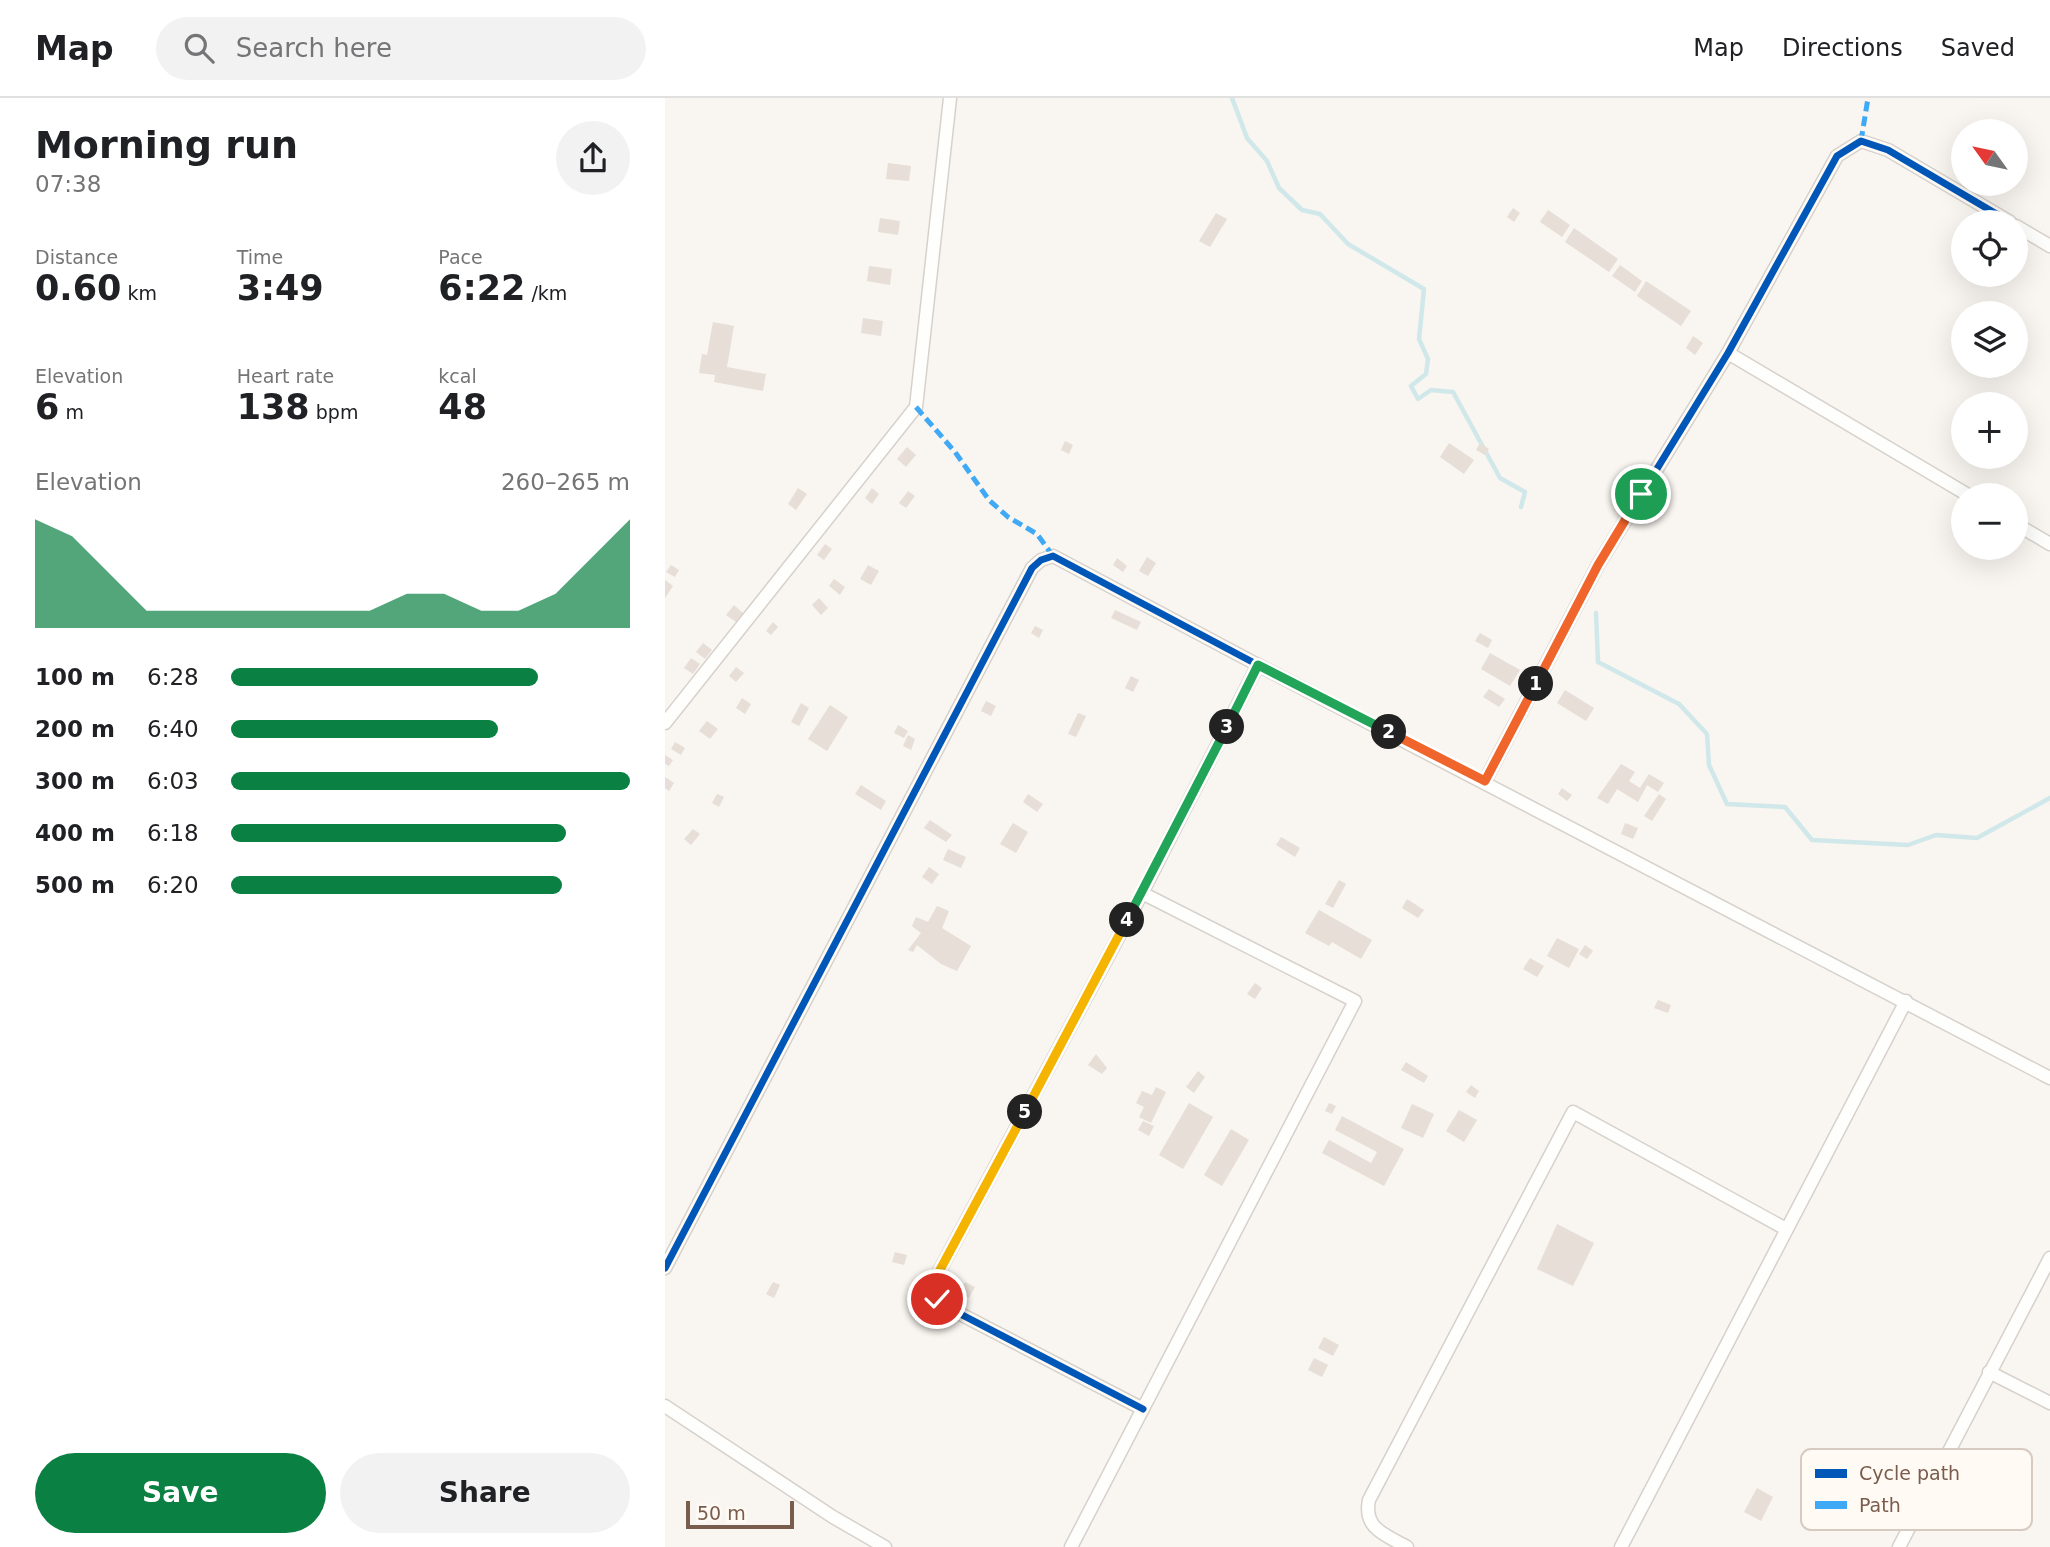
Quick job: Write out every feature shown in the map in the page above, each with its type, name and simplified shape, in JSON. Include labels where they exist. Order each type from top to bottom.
[{"type":"street","points":[[665,723],[916,407],[950,98]]},
{"type":"street","points":[[1485,781],[1598,565],[1728,353],[1837,156],[1861,141],[1888,150],[1990,210]]},
{"type":"street","points":[[2028,233],[2050,246]]},
{"type":"street","points":[[1728,353],[1951,485]]},
{"type":"street","points":[[2028,531],[2050,544]]},
{"type":"street","points":[[665,1268],[1032,568],[1041,560],[1053,556],[2050,1078]]},
{"type":"street","points":[[1143,1409],[944,1306],[934,1289],[934,1281],[1142,893],[1258,665]]},
{"type":"street","points":[[1071,1547],[1355,1001],[1142,893]]},
{"type":"street","points":[[1621,1547],[1906,1001]]},
{"type":"street","points":[[1407,1547],[1373,1528],[1367,1520],[1369,1500],[1573,1112],[1786,1229]]},
{"type":"street","points":[[1950,1449],[2050,1258]]},
{"type":"street","points":[[1990,1372],[2050,1403]]},
{"type":"street","points":[[665,1406],[832,1517],[885,1547]]},
{"type":"street","points":[[1899,1547],[1908,1530]]},
{"type":"building","points":[[888,163],[911,166],[909,181],[886,179]]},
{"type":"building","points":[[1513,208],[1520,213],[1514,222],[1507,217]]},
{"type":"building","points":[[1548,210],[1570,225],[1562,237],[1540,222]]},
{"type":"building","points":[[1216,213],[1227,219],[1210,247],[1199,241]]},
{"type":"building","points":[[880,218],[900,221],[898,235],[878,232]]},
{"type":"building","points":[[1574,228],[1618,259],[1609,272],[1565,242]]},
{"type":"building","points":[[1620,265],[1642,281],[1635,292],[1612,276]]},
{"type":"building","points":[[869,266],[892,269],[890,285],[867,281]]},
{"type":"building","points":[[1646,281],[1691,311],[1681,326],[1637,296]]},
{"type":"building","points":[[863,318],[883,321],[881,336],[861,333]]},
{"type":"building","points":[[713,322],[734,326],[727,367],[766,374],[763,391],[714,382],[715,375],[699,373],[702,354],[707,355]]},
{"type":"building","points":[[1693,336],[1703,343],[1695,355],[1686,348]]},
{"type":"building","points":[[1065,441],[1073,445],[1069,454],[1061,450]]},
{"type":"building","points":[[1449,443],[1474,460],[1464,474],[1440,457]]},
{"type":"building","points":[[1480,443],[1489,449],[1485,455],[1476,450]]},
{"type":"building","points":[[907,447],[916,455],[906,467],[897,459]]},
{"type":"building","points":[[798,488],[807,494],[796,510],[788,504]]},
{"type":"building","points":[[872,488],[879,494],[872,504],[865,498]]},
{"type":"building","points":[[908,491],[915,496],[906,508],[899,503]]},
{"type":"building","points":[[825,544],[832,549],[824,560],[817,555]]},
{"type":"building","points":[[1147,557],[1156,563],[1148,576],[1139,571]]},
{"type":"building","points":[[1117,558],[1127,566],[1123,572],[1113,565]]},
{"type":"building","points":[[671,565],[679,570],[675,577],[666,572]]},
{"type":"building","points":[[868,565],[879,571],[871,585],[860,579]]},
{"type":"building","points":[[834,579],[845,587],[840,595],[829,586]]},
{"type":"building","points":[[665,580],[673,586],[665,598]]},
{"type":"building","points":[[819,598],[828,608],[821,615],[812,605]]},
{"type":"building","points":[[734,605],[743,613],[736,622],[726,615]]},
{"type":"building","points":[[1115,610],[1141,622],[1137,630],[1111,618]]},
{"type":"building","points":[[773,622],[778,627],[771,635],[766,631]]},
{"type":"building","points":[[1035,626],[1043,630],[1039,638],[1031,633]]},
{"type":"building","points":[[1480,633],[1492,640],[1488,648],[1475,641]]},
{"type":"building","points":[[703,643],[712,650],[705,659],[696,652]]},
{"type":"building","points":[[1490,653],[1520,670],[1510,686],[1481,669]]},
{"type":"building","points":[[691,658],[700,664],[693,674],[684,668]]},
{"type":"building","points":[[736,667],[744,673],[736,682],[729,676]]},
{"type":"building","points":[[1131,676],[1139,680],[1133,692],[1125,688]]},
{"type":"building","points":[[1489,689],[1505,699],[1499,707],[1483,697]]},
{"type":"building","points":[[1565,690],[1594,708],[1586,721],[1557,703]]},
{"type":"building","points":[[742,698],[751,704],[745,714],[736,708]]},
{"type":"building","points":[[986,701],[996,706],[991,716],[981,711]]},
{"type":"building","points":[[801,703],[809,708],[799,726],[791,722]]},
{"type":"building","points":[[830,705],[848,717],[827,751],[808,739]]},
{"type":"building","points":[[1078,713],[1086,716],[1076,737],[1068,734]]},
{"type":"building","points":[[707,721],[718,729],[710,739],[699,731]]},
{"type":"building","points":[[898,725],[908,731],[904,738],[894,733]]},
{"type":"building","points":[[908,735],[915,739],[911,750],[903,746]]},
{"type":"building","points":[[675,742],[685,748],[681,755],[671,749]]},
{"type":"building","points":[[665,755],[673,760],[669,766],[665,764]]},
{"type":"building","points":[[1621,764],[1635,772],[1629,781],[1640,788],[1649,774],[1664,783],[1658,792],[1647,785],[1638,802],[1617,789],[1608,804],[1597,798]]},
{"type":"building","points":[[665,777],[674,783],[669,791],[665,788]]},
{"type":"building","points":[[861,785],[886,801],[881,810],[855,794]]},
{"type":"building","points":[[1562,788],[1572,795],[1567,801],[1558,794]]},
{"type":"building","points":[[717,794],[724,797],[719,807],[712,803]]},
{"type":"building","points":[[1028,794],[1043,804],[1037,812],[1023,802]]},
{"type":"building","points":[[1659,794],[1666,799],[1652,821],[1644,816]]},
{"type":"building","points":[[930,820],[952,835],[946,842],[924,828]]},
{"type":"building","points":[[1013,823],[1028,832],[1016,853],[1000,844]]},
{"type":"building","points":[[1625,823],[1638,828],[1633,839],[1621,834]]},
{"type":"building","points":[[693,829],[700,834],[691,845],[684,839]]},
{"type":"building","points":[[1281,837],[1300,848],[1295,857],[1276,845]]},
{"type":"building","points":[[948,849],[966,857],[961,868],[943,860]]},
{"type":"building","points":[[929,867],[939,874],[932,884],[922,877]]},
{"type":"building","points":[[1339,880],[1346,884],[1333,908],[1325,904]]},
{"type":"building","points":[[1407,899],[1424,910],[1418,918],[1402,908]]},
{"type":"building","points":[[937,906],[949,911],[942,928],[971,946],[957,971],[941,964],[917,945],[913,952],[908,950],[921,933],[912,926],[916,917],[928,922]]},
{"type":"building","points":[[1319,910],[1372,940],[1361,959],[1332,942],[1329,946],[1305,933]]},
{"type":"building","points":[[1557,938],[1579,949],[1569,968],[1547,956]]},
{"type":"building","points":[[1585,945],[1593,951],[1587,959],[1579,954]]},
{"type":"building","points":[[1530,958],[1544,966],[1537,977],[1523,969]]},
{"type":"building","points":[[1255,983],[1262,988],[1255,999],[1247,994]]},
{"type":"building","points":[[1658,1000],[1671,1005],[1668,1013],[1654,1008]]},
{"type":"building","points":[[1096,1054],[1107,1068],[1102,1074],[1088,1065]]},
{"type":"building","points":[[1406,1062],[1428,1076],[1424,1083],[1401,1070]]},
{"type":"building","points":[[1198,1071],[1205,1077],[1194,1093],[1186,1087]]},
{"type":"building","points":[[1471,1085],[1479,1091],[1475,1098],[1466,1092]]},
{"type":"building","points":[[1156,1087],[1166,1092],[1151,1123],[1139,1117],[1144,1107],[1136,1103],[1142,1091],[1152,1095]]},
{"type":"building","points":[[1189,1103],[1213,1117],[1183,1169],[1159,1155]]},
{"type":"building","points":[[1329,1103],[1336,1106],[1332,1114],[1325,1111]]},
{"type":"building","points":[[1412,1104],[1434,1114],[1423,1138],[1401,1128]]},
{"type":"building","points":[[1459,1110],[1477,1120],[1464,1142],[1446,1131]]},
{"type":"building","points":[[1342,1116],[1404,1149],[1384,1186],[1322,1153],[1329,1140],[1371,1163],[1377,1152],[1335,1130]]},
{"type":"building","points":[[1143,1121],[1154,1126],[1149,1136],[1138,1130]]},
{"type":"building","points":[[1231,1129],[1249,1140],[1222,1186],[1204,1175]]},
{"type":"building","points":[[1557,1224],[1594,1243],[1573,1286],[1537,1269]]},
{"type":"building","points":[[895,1252],[907,1255],[904,1265],[892,1262]]},
{"type":"building","points":[[773,1282],[780,1285],[774,1298],[766,1294]]},
{"type":"building","points":[[965,1282],[975,1287],[969,1298],[960,1292]]},
{"type":"building","points":[[1324,1337],[1339,1345],[1333,1356],[1318,1348]]},
{"type":"building","points":[[1314,1358],[1328,1365],[1322,1377],[1308,1370]]},
{"type":"building","points":[[1757,1488],[1773,1497],[1761,1521],[1744,1512]]},
{"type":"waterway","points":[[1232,98],[1247,138],[1267,161],[1279,188],[1302,210],[1320,214],[1348,244],[1424,289],[1419,339],[1428,359],[1426,374],[1411,386],[1418,399],[1431,390],[1453,392],[1500,478],[1525,492],[1521,507]]},
{"type":"waterway","points":[[1596,613],[1598,662],[1679,704],[1707,734],[1709,765],[1727,804],[1785,807],[1812,840],[1908,845],[1936,835],[1977,838],[2050,798]]},
{"type":"marked path","points":[[1861,141],[1868,98]]},
{"type":"marked path","points":[[916,407],[955,452],[989,500],[1008,517],[1037,534],[1053,556]]},
{"type":"cycle path","points":[[1485,781],[1598,565],[1728,353],[1837,156],[1861,141],[1888,150],[1990,210]]},
{"type":"cycle path","points":[[665,1268],[1032,568],[1041,560],[1053,556],[1258,665],[1142,893],[934,1281],[938,1299],[945,1306],[1143,1409]]},
{"type":"route","points":[[937,1299],[934,1281],[1142,893],[1258,665],[1485,781],[1598,565],[1641,494]]}]
